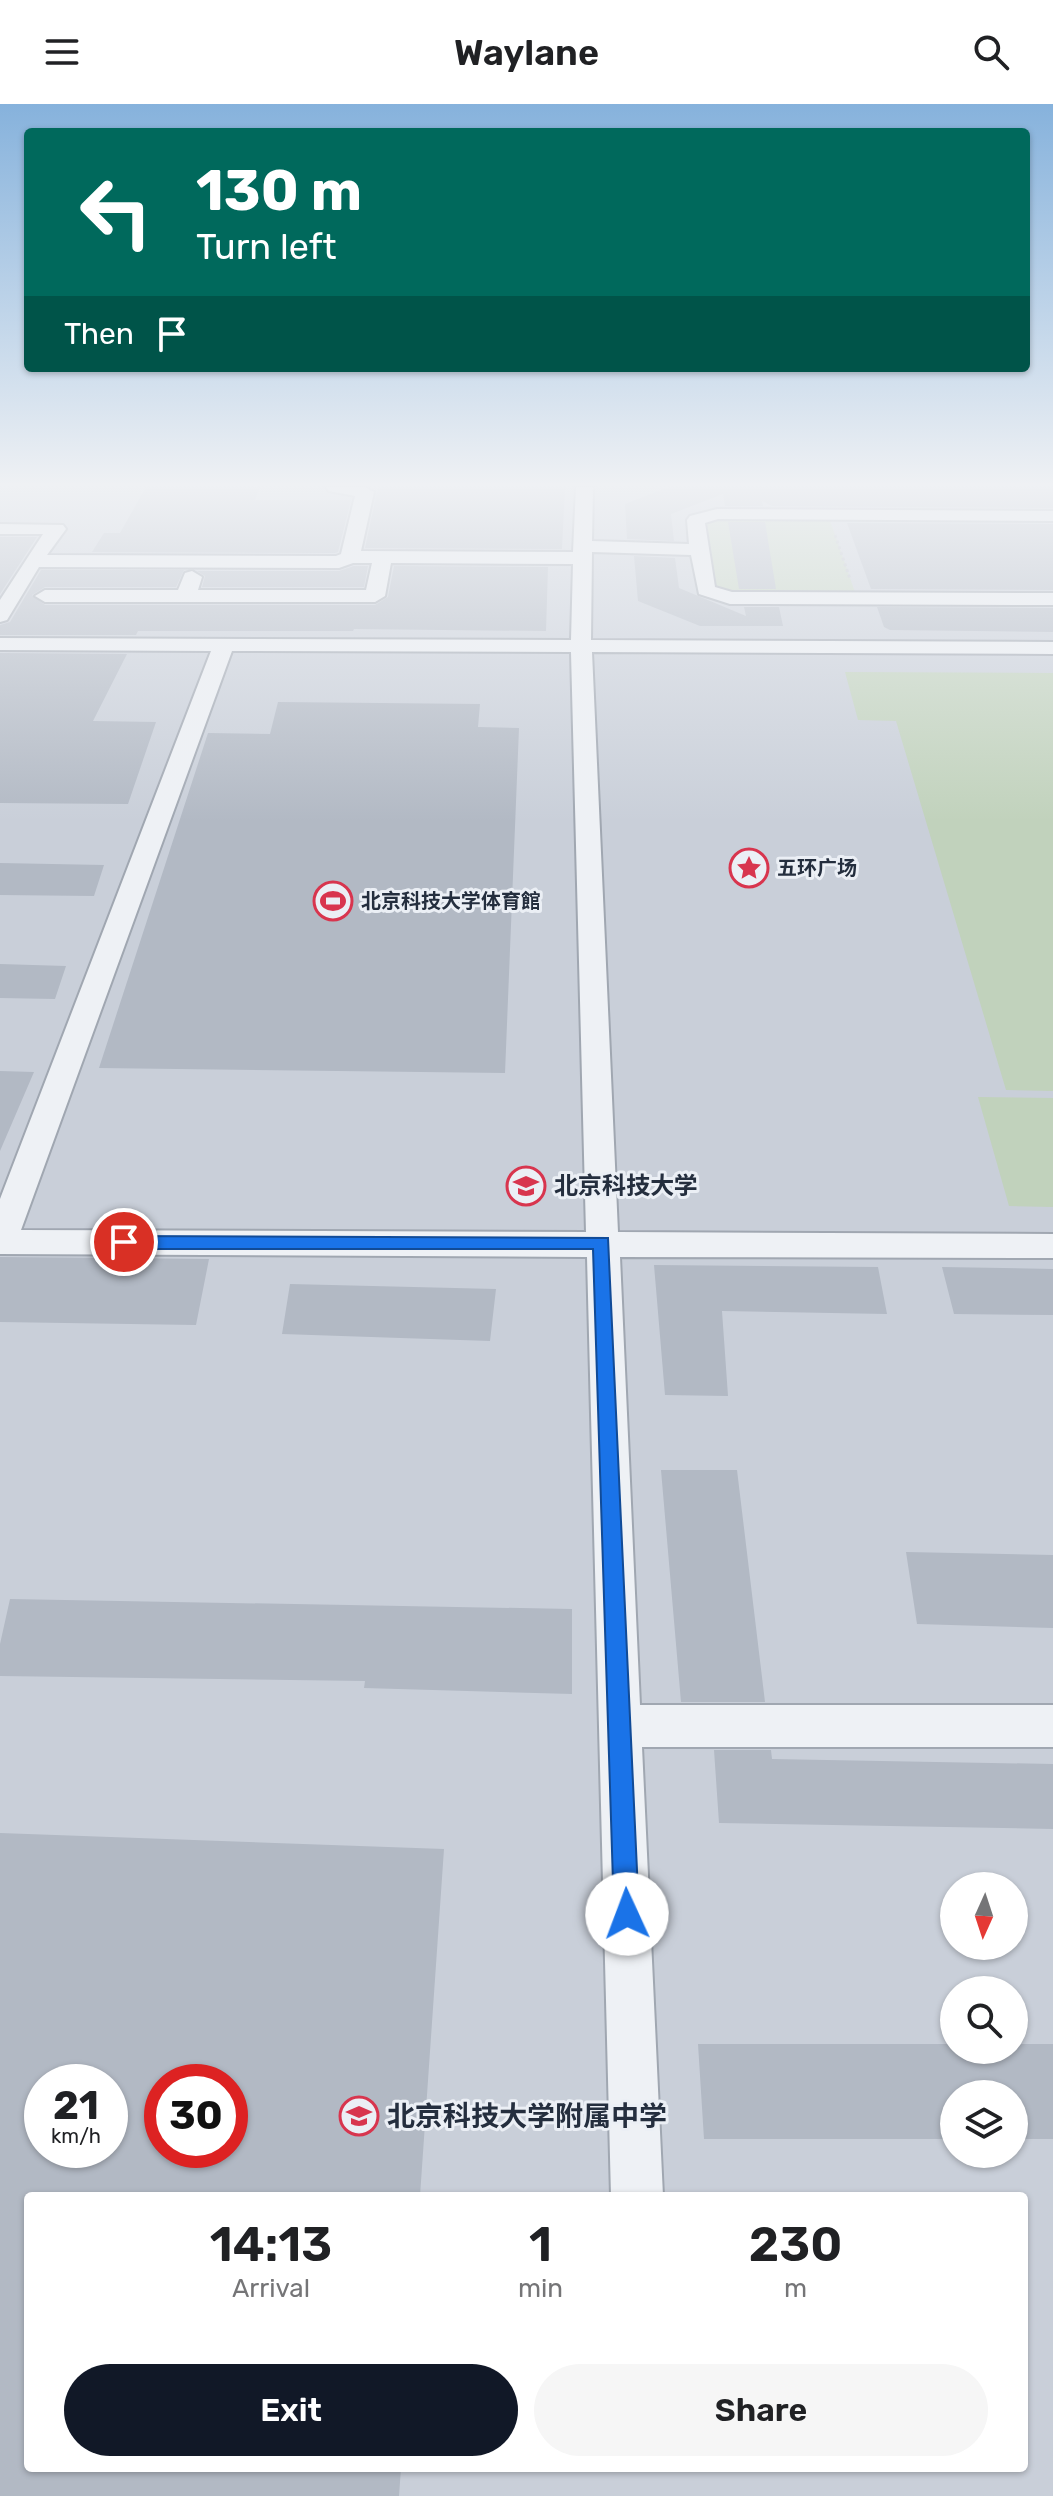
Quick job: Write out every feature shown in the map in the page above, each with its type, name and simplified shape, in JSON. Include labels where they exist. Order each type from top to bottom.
[{"type":"street","points":[[0,616],[10,599]]},
{"type":"street","points":[[370,631],[375,599]]},
{"type":"street","points":[[581,599],[637,2192]]},
{"type":"street","points":[[857,599],[872,647]]},
{"type":"street","points":[[980,599],[1053,599]]},
{"type":"street","points":[[0,644],[224,644],[370,631],[581,645],[1053,648]]},
{"type":"street","points":[[224,644],[0,1242],[1053,1246]]},
{"type":"street","points":[[620,1726],[1053,1726]]},
{"type":"shaded area","name":"北京科技大学","points":[[0,599],[1053,599],[1053,2496],[0,2496]]},
{"type":"green space","points":[[845,672],[1053,673],[1053,1091],[1006,1090],[896,721],[858,720]]},
{"type":"green space","points":[[978,1097],[1053,1098],[1053,1207],[1009,1206]]},
{"type":"building","points":[[24,599],[37,599],[45,605],[375,605],[385,599],[547,599],[546,631],[354,629],[0,635],[0,625],[10,622]]},
{"type":"building","points":[[704,599],[746,616],[744,607],[779,607],[783,626],[700,626],[638,601]]},
{"type":"building","points":[[877,607],[1053,608],[1053,632],[890,630],[884,627]]},
{"type":"building","points":[[0,653],[127,654],[93,721],[156,722],[128,804],[0,803]]},
{"type":"building","name":"北京科技大学体育館","points":[[278,702],[480,704],[478,727],[519,728],[505,1073],[99,1068],[208,733],[270,734]]},
{"type":"building","points":[[0,863],[104,865],[94,896],[0,895]]},
{"type":"building","points":[[0,964],[66,966],[55,999],[0,998]]},
{"type":"building","points":[[0,1071],[34,1072],[0,1151]]},
{"type":"building","points":[[0,1257],[209,1259],[196,1325],[0,1322]]},
{"type":"building","points":[[654,1265],[878,1267],[887,1314],[722,1311],[728,1396],[665,1395]]},
{"type":"building","points":[[942,1267],[1053,1269],[1053,1315],[954,1314]]},
{"type":"building","points":[[290,1284],[496,1289],[490,1341],[282,1334]]},
{"type":"building","points":[[661,1470],[737,1470],[765,1702],[681,1702]]},
{"type":"building","points":[[906,1552],[1053,1555],[1053,1628],[917,1624]]},
{"type":"building","points":[[10,1599],[572,1609],[572,1694],[364,1688],[365,1681],[0,1676],[0,1644]]},
{"type":"building","points":[[714,1750],[771,1750],[772,1759],[1053,1764],[1053,1829],[719,1823]]},
{"type":"building","name":"北京科技大学附属中学","points":[[0,1833],[444,1849],[420,2192],[24,2192],[24,2472],[401,2472],[399,2496],[0,2496]]},
{"type":"building","points":[[698,2044],[940,2044],[940,2064],[1028,2064],[1028,2044],[1053,2044],[1053,2139],[1028,2139],[1028,2080],[940,2080],[940,2139],[704,2139]]},
{"type":"place","name":"五环广场","points":[[749,868]]},
{"type":"place","name":"北京科技大学体育館","points":[[333,901]]},
{"type":"place","name":"北京科技大学","points":[[526,1186]]},
{"type":"place","name":"北京科技大学附属中学","points":[[359,2116]]},
{"type":"route","points":[[124,1242],[602,1243],[627,1914]]}]
